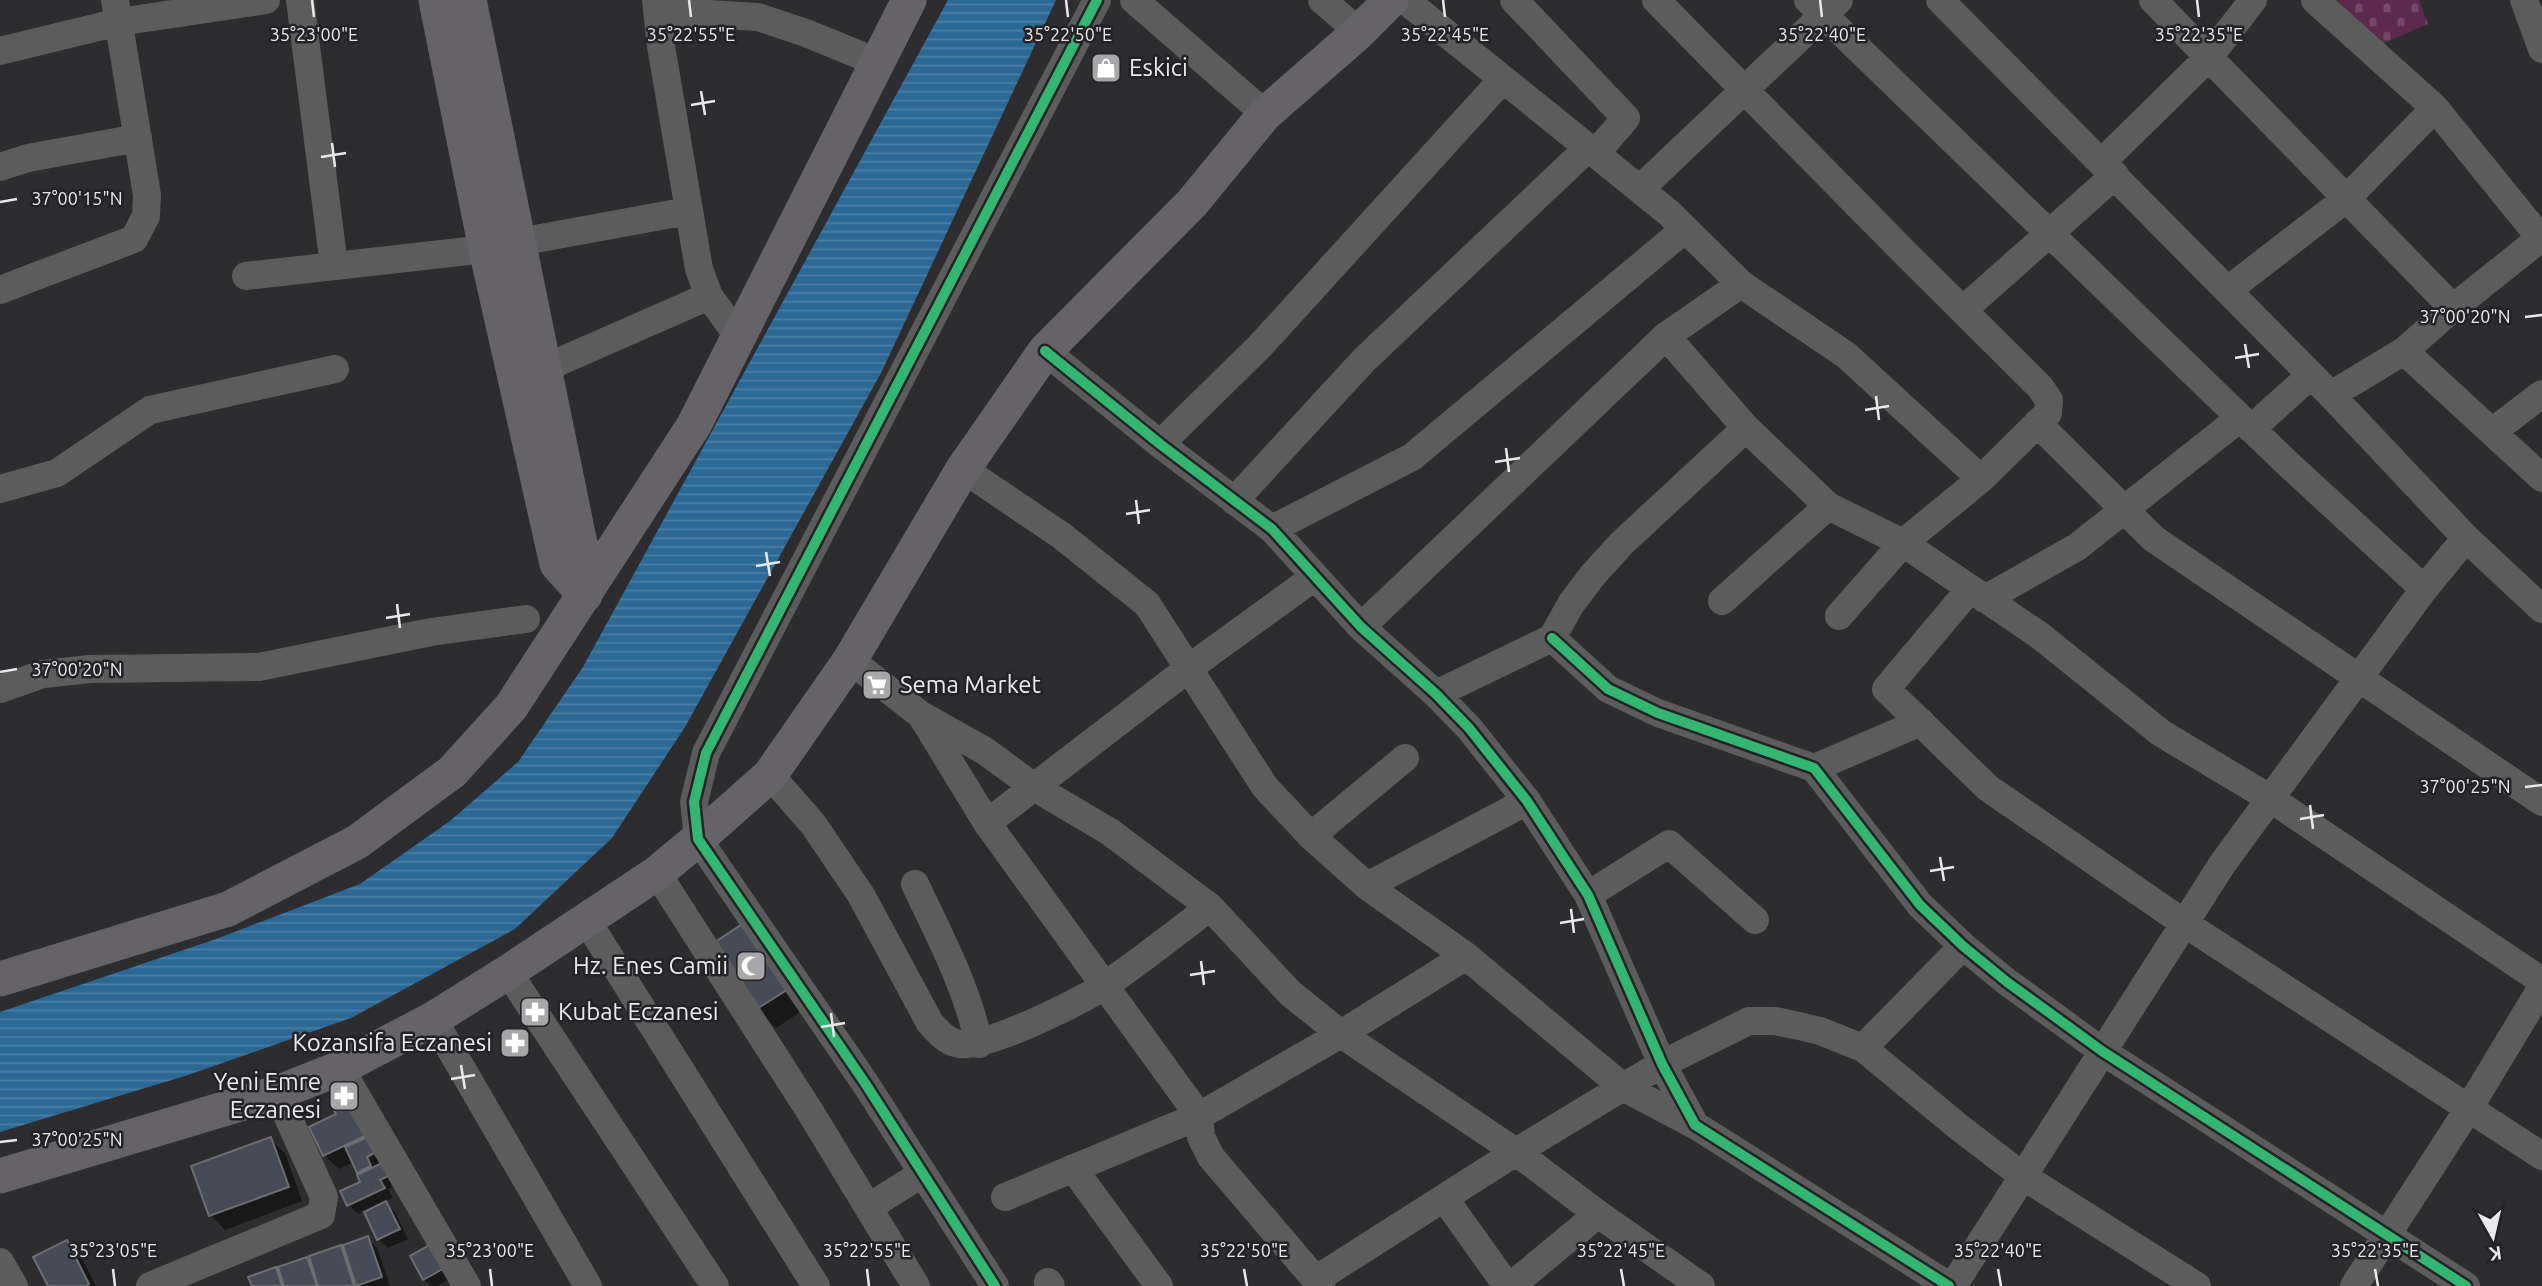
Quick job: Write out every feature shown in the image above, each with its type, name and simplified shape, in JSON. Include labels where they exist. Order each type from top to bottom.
[{"type":"main road","points":[[436,0],[503,246],[545,368],[581,550],[593,582]]},
{"type":"main road","points":[[470,0],[503,246],[558,564],[593,582]]},
{"type":"main road","points":[[0,979],[228,909],[357,842],[452,772],[511,707],[694,425],[909,0]]},
{"type":"main road","points":[[0,1176],[277,1093],[340,1068],[433,1019],[508,972],[657,873],[698,839],[769,775],[850,660],[963,469],[1045,351],[1192,203],[1265,114],[1359,32],[1391,0]]},
{"type":"street","points":[[0,51],[117,11],[266,0]]},
{"type":"street","points":[[300,0],[334,265]]},
{"type":"street","points":[[996,1286],[865,1083],[698,839],[694,802],[706,752],[1097,0]]},
{"type":"street","points":[[1134,0],[1265,114]]},
{"type":"street","points":[[1322,0],[1359,32]]},
{"type":"street","points":[[1405,0],[1640,190],[1685,229],[1741,284],[1846,355],[1981,479]]},
{"type":"street","points":[[1234,501],[1364,360],[1626,118],[1514,0]]},
{"type":"street","points":[[1656,0],[2040,387],[2049,400],[2048,413],[1981,479],[1903,543],[1839,616]]},
{"type":"street","points":[[1940,0],[2331,395],[2466,538],[2542,609]]},
{"type":"street","points":[[2153,0],[2454,308]]},
{"type":"street","points":[[1963,310],[2050,235],[2209,57],[2253,0]]},
{"type":"street","points":[[2315,0],[2435,108],[2541,238],[2404,351],[2331,395]]},
{"type":"street","points":[[2524,0],[2542,49]]},
{"type":"street","points":[[1640,190],[1745,89],[1824,5],[2050,235],[2245,423],[2424,589]]},
{"type":"street","points":[[738,336],[709,296],[699,269],[657,6],[758,17],[877,62]]},
{"type":"street","points":[[0,290],[134,239],[146,216],[147,195],[117,11]]},
{"type":"street","points":[[1160,444],[1260,346],[1503,79]]},
{"type":"street","points":[[2228,290],[2347,198],[2435,108]]},
{"type":"street","points":[[0,167],[28,158],[138,138]]},
{"type":"street","points":[[246,276],[503,246],[688,211]]},
{"type":"street","points":[[1272,529],[1412,457],[1685,229]]},
{"type":"street","points":[[1361,627],[1666,336],[1741,284]]},
{"type":"street","points":[[545,368],[709,296]]},
{"type":"street","points":[[1666,336],[1746,428],[1828,506],[1903,543],[2039,635],[2161,733],[2271,799],[2542,981]]},
{"type":"street","points":[[1045,351],[1160,444],[1272,529],[1361,627],[1436,694],[1469,728],[1527,801],[1588,895],[1662,1064],[1695,1125]]},
{"type":"street","points":[[2404,351],[2542,478]]},
{"type":"street","points":[[0,489],[57,473],[150,410],[335,369]]},
{"type":"street","points":[[2311,375],[2077,547],[1977,594],[1886,689],[1988,788],[2184,923],[2542,1156]]},
{"type":"street","points":[[2492,432],[2542,394]]},
{"type":"street","points":[[2037,423],[2154,538],[2542,803]]},
{"type":"street","points":[[1436,694],[1552,638],[1578,595],[1622,542],[1746,428]]},
{"type":"street","points":[[963,469],[1062,536],[1147,604],[1265,787],[1311,836],[1367,886],[1466,956],[1623,1087],[1695,1125],[1951,1286],[2024,1177],[2223,863],[2424,589],[2466,538]]},
{"type":"street","points":[[1722,601],[1828,506]]},
{"type":"street","points":[[987,823],[1189,668],[1314,578]]},
{"type":"street","points":[[0,690],[43,674],[90,668],[260,667],[431,632],[526,619]]},
{"type":"street","points":[[1552,638],[1608,689],[1658,713],[1814,768],[1920,905],[1963,946],[2007,982],[2102,1051],[2466,1286]]},
{"type":"street","points":[[850,660],[922,715],[985,751],[1034,787],[1110,832],[1210,907],[1290,993],[1341,1034],[1516,1152],[1598,1214],[1701,1286]]},
{"type":"street","points":[[922,715],[987,823],[1199,1116],[1201,1137],[1211,1157],[1318,1283],[1516,1152],[1662,1064],[1749,1021],[1775,1021],[1820,1031],[1863,1048],[2024,1177],[2197,1286]]},
{"type":"street","points":[[1814,768],[1920,722]]},
{"type":"street","points":[[1311,836],[1405,758]]},
{"type":"street","points":[[769,775],[813,824],[861,895],[930,1023],[942,1037],[958,1044],[979,1044],[1018,1030],[1105,985],[1210,907]]},
{"type":"street","points":[[1367,886],[1527,801]]},
{"type":"street","points":[[1588,895],[1669,844],[1755,920]]},
{"type":"street","points":[[657,873],[869,1207],[916,1286]]},
{"type":"street","points":[[915,884],[958,974],[972,1012],[979,1044]]},
{"type":"street","points":[[587,920],[816,1286]]},
{"type":"street","points":[[1863,1048],[1963,946]]},
{"type":"street","points":[[1005,1197],[1199,1116],[1341,1034],[1466,956]]},
{"type":"street","points":[[508,972],[715,1286]]},
{"type":"street","points":[[2354,1286],[2469,1108],[2542,987]]},
{"type":"street","points":[[433,1019],[588,1286]]},
{"type":"street","points":[[340,1068],[467,1286]]},
{"type":"street","points":[[151,1286],[321,1215],[324,1197],[277,1093]]},
{"type":"street","points":[[1073,1168],[1159,1286]]},
{"type":"street","points":[[869,1207],[923,1173]]},
{"type":"street","points":[[1445,1199],[1509,1286],[1598,1214]]},
{"type":"street","points":[[0,1262],[14,1286]]},
{"type":"green space","points":[[2337,0],[2419,0],[2428,24],[2380,45]]},
{"type":"water","points":[[948,0],[1056,0],[881,373],[685,727],[612,838],[515,929],[351,1018],[188,1075],[0,1132],[0,1012],[216,939],[360,884],[450,821],[518,762],[583,667]]},
{"type":"building","name":"Hz. Enes Camii","points":[[747,921],[790,988],[755,1010],[712,944]]},
{"type":"building","points":[[351,1097],[369,1134],[323,1156],[309,1127],[336,1114],[332,1106]]},
{"type":"building","points":[[370,1136],[378,1151],[367,1157],[371,1166],[357,1173],[345,1147]]},
{"type":"building","points":[[271,1137],[289,1187],[209,1216],[191,1166]]},
{"type":"building","points":[[384,1162],[390,1175],[380,1180],[385,1188],[347,1206],[340,1191],[360,1182],[357,1175]]},
{"type":"building","points":[[386,1201],[400,1229],[377,1240],[364,1212]]},
{"type":"building","points":[[368,1236],[382,1277],[356,1286],[343,1245]]},
{"type":"building","points":[[67,1240],[89,1284],[48,1286],[33,1257]]},
{"type":"building","points":[[435,1242],[448,1266],[423,1280],[410,1256]]},
{"type":"building","points":[[341,1245],[354,1286],[318,1286],[309,1256]]},
{"type":"building","points":[[307,1257],[317,1286],[284,1286],[278,1267]]},
{"type":"building","points":[[276,1267],[282,1286],[252,1286],[248,1277]]},
{"type":"cycle path","points":[[995,1286],[865,1083],[698,839],[694,802],[706,753],[1097,0]]},
{"type":"cycle path","points":[[1045,351],[1160,444],[1272,529],[1361,627],[1436,694],[1469,728],[1527,801],[1588,895],[1662,1064],[1695,1125],[1949,1286]]},
{"type":"cycle path","points":[[1552,638],[1608,689],[1658,713],[1814,768],[1920,905],[1963,946],[2007,982],[2102,1051],[2466,1286]]},
{"type":"place","name":"Eskici","points":[[1106,68]]},
{"type":"place","name":"Sema Market","points":[[877,685]]},
{"type":"place","name":"Hz. Enes Camii","points":[[751,966]]},
{"type":"place","name":"Kubat Eczanesi","points":[[535,1012]]},
{"type":"place","name":"Kozansifa Eczanesi","points":[[515,1043]]},
{"type":"place","name":"Yeni Emre Eczanesi","points":[[344,1096]]}]
